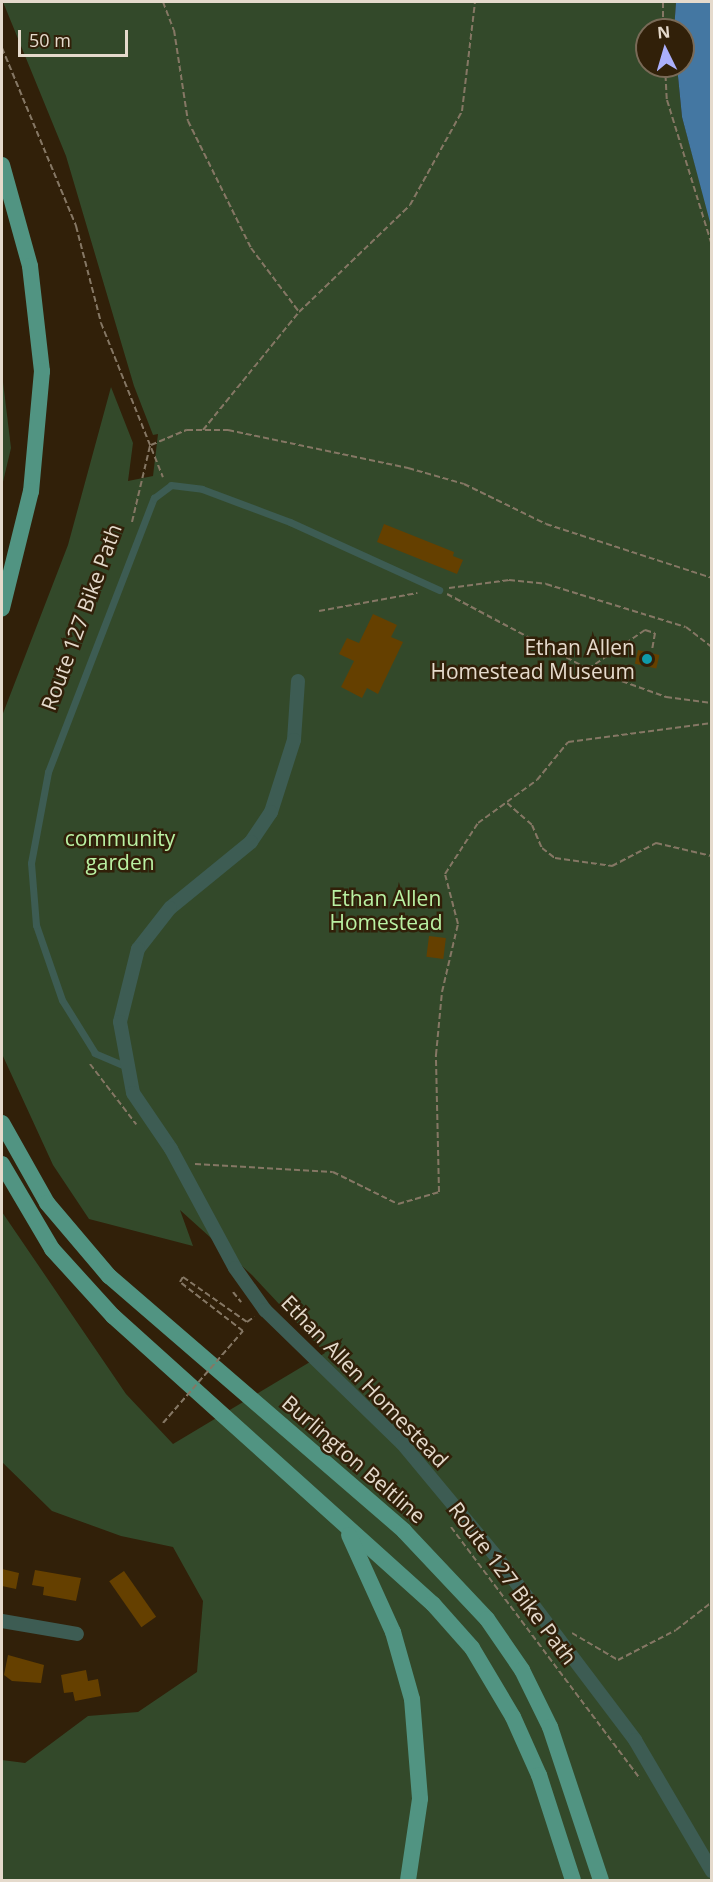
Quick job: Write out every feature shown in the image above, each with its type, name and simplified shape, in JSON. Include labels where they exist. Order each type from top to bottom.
[{"type":"main road","points":[[2,165],[30,266],[42,371],[31,491],[2,608]]},
{"type":"main road","name":"Burlington Beltline","points":[[2,1123],[47,1203],[109,1276],[404,1531],[487,1619],[522,1670],[550,1727],[601,1881]]},
{"type":"main road","points":[[2,1164],[52,1250],[112,1316],[433,1604],[472,1648],[513,1717],[539,1775],[573,1881]]},
{"type":"main road","points":[[341,1522],[393,1632],[412,1699],[420,1799],[408,1881]]},
{"type":"street","name":"Ethan Allen Homestead","points":[[298,681],[294,740],[271,812],[250,842],[170,908],[138,949],[121,1006],[125,1066],[133,1093],[179,1163],[226,1253],[265,1310],[402,1443],[553,1631],[660,1777],[711,1871]]},
{"type":"street","points":[[2,1621],[76,1634]]},
{"type":"lane","points":[[125,1066],[95,1053],[62,1000],[36,925],[31,863],[48,772],[154,498],[171,485],[202,489],[271,515],[439,590]]},
{"type":"path","points":[[163,2],[174,30],[192,129],[251,248],[299,312]]},
{"type":"path","points":[[203,430],[299,312],[410,205],[462,111],[475,2]]},
{"type":"path","points":[[663,2],[663,18]]},
{"type":"path","points":[[2,48],[76,226],[101,323],[150,446],[157,470],[171,485]]},
{"type":"path","points":[[666,78],[667,100],[711,245]]},
{"type":"path","points":[[150,446],[187,430],[228,430],[408,468],[464,484],[546,524],[711,578]]},
{"type":"path","name":"Route 127 Bike Path","points":[[131,527],[150,446]]},
{"type":"path","points":[[319,611],[509,580],[546,584],[686,627],[711,646]]},
{"type":"path","points":[[439,590],[588,669],[666,697],[711,704]]},
{"type":"path","points":[[588,669],[645,630],[655,633],[652,650]]},
{"type":"path","points":[[179,1163],[333,1172],[398,1204],[439,1192],[436,1055],[442,992],[458,924],[445,874],[478,823],[537,780],[568,742],[711,723]]},
{"type":"path","points":[[507,803],[532,825],[548,854],[612,866],[656,843],[711,856]]},
{"type":"path","points":[[89,1062],[141,1131]]},
{"type":"path","points":[[163,1423],[243,1331],[180,1282],[183,1277],[247,1322],[254,1317]]},
{"type":"path","points":[[231,1288],[260,1324]]},
{"type":"path","name":"Route 127 Bike Path","points":[[447,1521],[647,1788]]},
{"type":"path","points":[[553,1631],[571,1632],[618,1660],[633,1653],[711,1602]]},
{"type":"green space","name":"Ethan Allen Homestead","points":[[3,2],[676,2],[675,18],[635,18],[635,78],[678,78],[682,117],[712,226],[711,1880],[2,1880],[2,1760],[25,1763],[88,1716],[138,1712],[197,1672],[203,1601],[173,1547],[121,1536],[52,1511],[2,1462],[2,1212],[126,1394],[173,1444],[325,1353],[252,1275],[180,1210],[193,1246],[89,1219],[53,1165],[2,1054],[2,716],[68,545],[111,387],[133,443],[128,481],[153,476],[158,434],[153,435],[134,386],[66,156]]},
{"type":"green space","points":[[2,374],[11,448],[2,486]]},
{"type":"water","points":[[676,2],[711,2],[711,226],[682,117],[678,78],[695,78],[695,18],[675,18]]},
{"type":"building","points":[[384,524],[454,552],[453,556],[463,560],[457,574],[377,542]]},
{"type":"building","points":[[373,614],[397,625],[391,637],[403,642],[378,694],[367,688],[362,698],[341,687],[354,661],[339,654],[347,638],[359,643]]},
{"type":"building","name":"Ethan Allen Homestead Museum","points":[[638,650],[659,655],[656,669],[635,664]]},
{"type":"building","points":[[429,936],[446,938],[443,959],[426,957]]},
{"type":"building","points":[[2,1569],[19,1573],[16,1589],[2,1586]]},
{"type":"building","points":[[35,1570],[81,1578],[76,1601],[43,1595],[44,1587],[32,1585]]},
{"type":"building","points":[[124,1571],[156,1617],[141,1627],[109,1581]]},
{"type":"building","points":[[8,1655],[44,1665],[41,1683],[12,1681],[4,1675]]},
{"type":"building","points":[[86,1670],[88,1681],[98,1679],[101,1696],[75,1701],[73,1692],[64,1693],[61,1675]]},
{"type":"place","name":"Ethan Allen Homestead Museum","points":[[647,659]]},
{"type":"park label","name":"community garden","points":[[120,850]]}]
